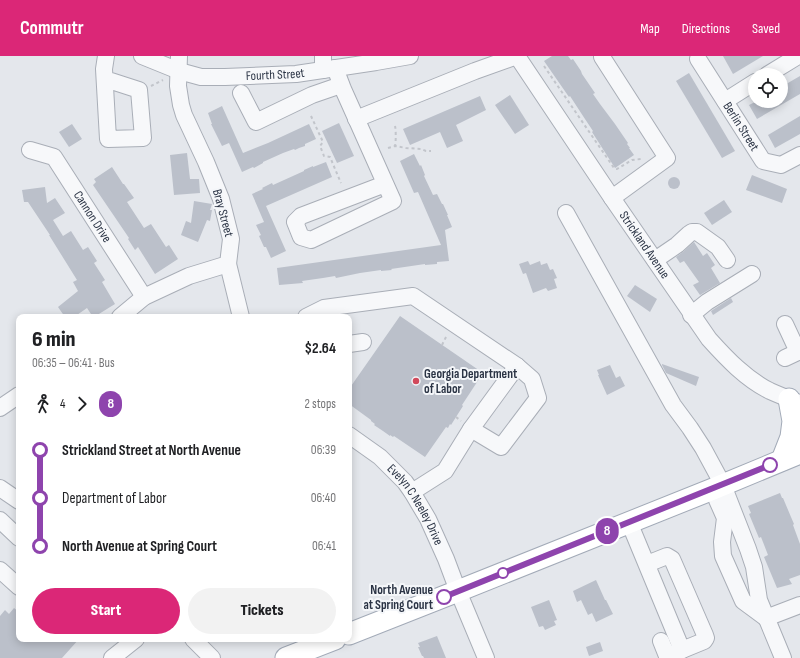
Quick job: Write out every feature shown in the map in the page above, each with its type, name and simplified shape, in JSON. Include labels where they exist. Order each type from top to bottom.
[{"type":"main road","points":[[352,633],[718,487],[791,456],[794,401]]},
{"type":"main road","points":[[286,658],[327,642]]},
{"type":"street","points":[[105,79],[104,69],[106,56]]},
{"type":"street","name":"Fourth Street","points":[[142,56],[201,77],[296,74],[327,65],[409,56]]},
{"type":"street","points":[[356,119],[475,71],[517,56]]},
{"type":"street","name":"Strickland Avenue","points":[[517,56],[691,315],[709,339],[722,354],[751,379],[763,387],[794,401]]},
{"type":"street","points":[[778,68],[798,56]]},
{"type":"street","points":[[602,57],[667,158],[612,198]]},
{"type":"street","name":"Berlin Street","points":[[698,60],[763,161],[781,165],[800,155]]},
{"type":"street","points":[[327,65],[340,85],[386,184],[393,201],[310,240],[301,237],[294,222],[301,216],[386,184]]},
{"type":"street","name":"Bray Street","points":[[175,68],[184,115],[221,199],[231,239],[228,264]]},
{"type":"street","points":[[242,93],[256,122],[312,95],[340,85]]},
{"type":"street","points":[[724,101],[748,86]]},
{"type":"street","name":"Cannon Drive","points":[[30,150],[54,157],[144,297]]},
{"type":"street","points":[[566,214],[673,405],[703,448],[718,487],[748,549],[744,574],[743,601],[766,618]]},
{"type":"street","points":[[655,260],[692,232],[697,232],[718,247],[727,260]]},
{"type":"street","points":[[124,314],[144,297],[189,276],[228,264],[240,314]]},
{"type":"street","points":[[691,315],[707,302],[752,274]]},
{"type":"street","points":[[312,314],[324,308],[413,296],[517,366],[532,379],[538,398],[502,447],[471,429]]},
{"type":"street","points":[[785,324],[794,353]]},
{"type":"street","points":[[412,492],[445,471],[471,429],[517,366]]},
{"type":"street","points":[[0,408],[16,396]]},
{"type":"street","name":"Evelyn C Neeley Drive","points":[[352,437],[380,457],[405,482],[412,492],[428,519],[446,559],[486,658]]},
{"type":"street","points":[[718,487],[725,518],[722,542],[723,556],[744,574],[759,600],[783,658]]},
{"type":"street","points":[[0,488],[16,499]]},
{"type":"street","points":[[0,520],[16,535]]},
{"type":"street","points":[[629,522],[682,650]]},
{"type":"street","points":[[647,564],[667,556],[672,559],[706,638],[704,641],[667,656],[661,641]]},
{"type":"street","points":[[0,570],[16,584]]},
{"type":"street","points":[[766,618],[800,604]]},
{"type":"street","points":[[112,658],[132,642]]},
{"type":"street","points":[[196,642],[212,658]]},
{"type":"path","points":[[544,66],[614,168],[617,170],[632,160],[646,159]]},
{"type":"path","points":[[146,86],[151,86],[160,82],[175,68]]},
{"type":"path","points":[[311,116],[323,142],[320,146],[324,156],[330,157],[340,183]]},
{"type":"path","points":[[395,126],[395,146]]},
{"type":"path","points":[[388,148],[395,146],[421,149],[431,152]]},
{"type":"path","points":[[442,345],[445,338]]},
{"type":"building","points":[[552,56],[568,56],[571,60],[573,59],[595,93],[593,94],[628,143],[629,148],[634,155],[615,168],[570,96],[569,97],[544,61]]},
{"type":"building","points":[[723,56],[763,56],[733,74]]},
{"type":"building","points":[[689,73],[735,151],[722,158],[676,81]]},
{"type":"building","points":[[800,76],[800,94],[788,101],[788,83]]},
{"type":"building","points":[[510,95],[529,125],[515,134],[495,105]]},
{"type":"building","points":[[480,96],[486,110],[456,125],[463,141],[447,148],[440,132],[410,145],[403,129]]},
{"type":"building","points":[[222,106],[243,153],[309,124],[316,139],[305,144],[305,146],[283,153],[254,168],[253,167],[242,172],[229,143],[222,146],[211,124],[208,113]]},
{"type":"building","points":[[751,108],[776,108],[757,119]]},
{"type":"building","points":[[800,116],[800,134],[775,148],[768,135]]},
{"type":"building","points":[[339,123],[354,156],[337,163],[322,131]]},
{"type":"building","points":[[72,124],[82,139],[69,147],[59,132]]},
{"type":"building","points":[[187,153],[190,179],[199,179],[200,193],[174,195],[170,155]]},
{"type":"building","points":[[414,154],[420,166],[421,165],[425,175],[424,176],[433,195],[437,194],[443,204],[452,227],[445,230],[449,261],[437,262],[437,264],[425,264],[391,269],[392,270],[360,273],[336,278],[335,276],[302,281],[303,283],[279,285],[277,268],[441,245],[418,192],[414,193],[400,161]]},
{"type":"building","points":[[326,162],[332,177],[266,206],[286,251],[271,258],[259,236],[261,235],[256,225],[264,222],[252,194],[272,183],[273,185],[313,166]]},
{"type":"building","points":[[112,167],[134,198],[127,202],[144,228],[151,224],[166,247],[169,245],[178,259],[155,274],[138,247],[135,250],[128,239],[129,238],[93,185],[96,182],[94,179]]},
{"type":"building","points":[[752,175],[787,189],[782,203],[746,190]]},
{"type":"building","points":[[674,177],[678,179],[680,183],[678,187],[674,189],[670,187],[668,183],[670,179]]},
{"type":"building","points":[[45,187],[47,203],[55,198],[65,213],[53,220],[63,236],[71,231],[83,250],[88,247],[97,261],[94,263],[105,280],[102,282],[115,304],[99,314],[91,314],[87,308],[78,314],[63,314],[58,307],[78,291],[73,282],[77,280],[28,202],[24,202],[22,190]]},
{"type":"building","points":[[724,200],[732,212],[712,225],[704,213]]},
{"type":"building","points":[[194,201],[212,204],[210,210],[212,210],[210,221],[207,220],[198,242],[181,235],[186,221],[191,223]]},
{"type":"building","points":[[694,242],[703,256],[707,253],[715,265],[711,268],[720,283],[700,295],[693,285],[699,282],[684,261],[680,263],[676,257]]},
{"type":"building","points":[[528,261],[530,265],[540,261],[541,265],[547,263],[550,270],[553,269],[557,278],[554,279],[557,288],[548,291],[546,288],[533,293],[526,273],[523,274],[519,264]]},
{"type":"building","points":[[635,285],[657,299],[650,312],[627,296]]},
{"type":"building","points":[[731,298],[733,302],[713,315],[711,311]]},
{"type":"building","name":"Georgia Department of Labor","points":[[400,316],[483,373],[451,425],[450,424],[448,428],[446,427],[425,457],[394,436],[390,436],[374,425],[375,424],[371,420],[352,406],[352,385]]},
{"type":"building","points":[[662,364],[699,377],[696,386],[666,373]]},
{"type":"building","points":[[610,365],[616,378],[620,376],[625,386],[607,395],[597,370]]},
{"type":"building","points":[[780,493],[794,524],[793,525],[800,544],[800,575],[789,579],[792,584],[777,588],[764,557],[768,555],[761,537],[759,538],[749,514],[751,513],[748,506]]},
{"type":"building","points":[[596,580],[613,614],[596,622],[592,613],[588,615],[581,600],[577,602],[573,591]]},
{"type":"building","points":[[549,600],[557,620],[554,621],[556,625],[545,630],[543,626],[539,627],[531,607]]},
{"type":"building","points":[[14,608],[16,610],[16,642],[76,642],[62,658],[0,658],[0,616],[5,610],[9,614]]},
{"type":"building","points":[[437,636],[446,658],[424,658],[418,647],[420,647],[418,643]]},
{"type":"building","points":[[600,642],[603,651],[589,656],[586,647]]},
{"type":"bus line","name":"8","points":[[444,597],[770,465]]},
{"type":"place","name":"Georgia Department of Labor","points":[[416,381]]},
{"type":"place","name":"North Avenue at Spring Court","points":[[444,597]]}]
